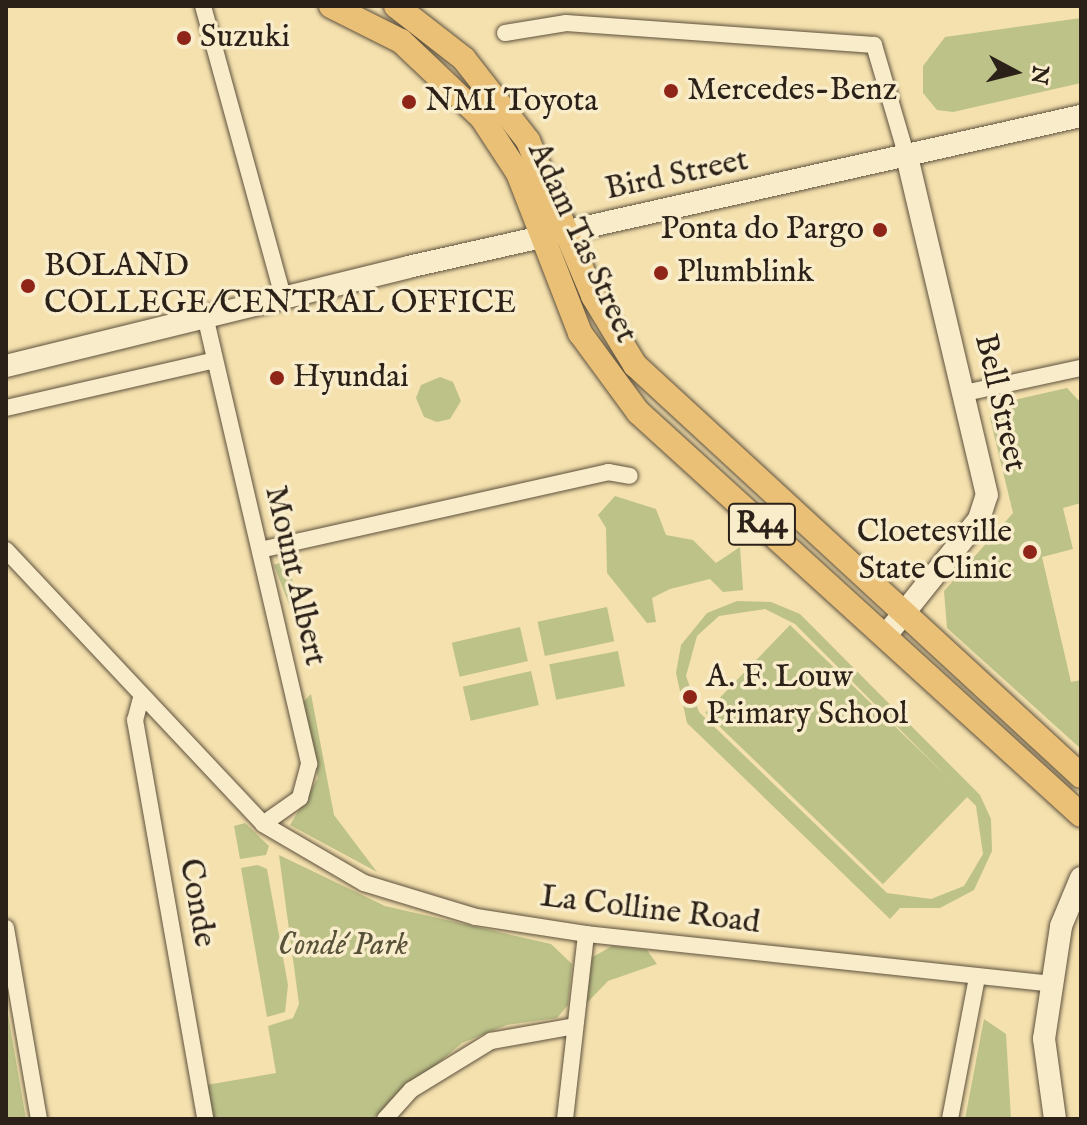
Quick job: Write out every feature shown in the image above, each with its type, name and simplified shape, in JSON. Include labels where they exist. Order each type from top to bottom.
[{"type":"main road","name":"Adam Tas Street","points":[[331,6],[401,41],[464,96],[518,173],[540,237],[580,333],[628,400],[887,634],[1081,815]]},
{"type":"main road","name":"Adam Tas Street","points":[[396,6],[428,26],[493,92],[528,141],[600,309],[635,365],[1081,776]]},
{"type":"street","points":[[203,6],[284,301]]},
{"type":"street","points":[[505,33],[566,23],[874,45],[907,157]]},
{"type":"street","name":"Bird Street","points":[[6,366],[540,237],[1081,116]]},
{"type":"street","name":"Bell Street","points":[[887,634],[984,508],[986,483],[907,157]]},
{"type":"street","name":"Mount Albert","points":[[206,320],[309,764],[300,798],[263,824]]},
{"type":"street","points":[[6,408],[215,360]]},
{"type":"street","points":[[965,393],[1081,368]]},
{"type":"street","points":[[260,550],[608,472],[630,476]]},
{"type":"street","name":"La Colline Road","points":[[6,550],[141,698],[263,824],[325,865],[399,896],[586,934],[1051,984]]},
{"type":"street","name":"Conde","points":[[141,698],[135,720],[205,1119]]},
{"type":"street","points":[[1055,1119],[1043,1060],[1051,984],[1061,926],[1081,878]]},
{"type":"street","points":[[6,928],[39,1119]]},
{"type":"street","points":[[565,1119],[586,934]]},
{"type":"street","points":[[950,1119],[977,977]]},
{"type":"street","points":[[385,1119],[411,1090],[491,1041],[575,1026]]},
{"type":"green space","points":[[1081,18],[1081,83],[953,112],[937,110],[923,93],[923,66],[945,37]]},
{"type":"green space","points":[[440,377],[453,382],[461,401],[450,419],[437,422],[424,417],[416,398],[421,385]]},
{"type":"green space","name":"Cloetesville State Clinic","points":[[1067,388],[1081,403],[1081,503],[1063,508],[1073,549],[1042,557],[1071,682],[1081,680],[1081,749],[947,628],[944,591],[1013,513],[990,418],[1000,403]]},
{"type":"green space","points":[[615,496],[656,509],[666,535],[693,540],[716,563],[740,547],[743,590],[723,592],[710,579],[670,589],[652,598],[656,622],[647,623],[607,573],[606,528],[598,515]]},
{"type":"green space","points":[[299,555],[303,570],[291,573],[299,614],[293,615],[274,565]]},
{"type":"green space","points":[[737,601],[771,602],[800,614],[980,795],[991,819],[992,851],[974,890],[940,908],[900,908],[890,919],[687,723],[676,673],[681,645],[707,613]],"holes":[[[765,609],[795,624],[976,806],[983,854],[964,886],[931,899],[887,893],[699,712],[686,676],[697,636],[719,616]]]},
{"type":"green space","points":[[607,607],[614,641],[545,656],[538,622]]},
{"type":"green space","points":[[790,625],[968,797],[883,884],[705,713]]},
{"type":"green space","points":[[520,627],[528,661],[460,677],[452,643]]},
{"type":"green space","points":[[618,651],[625,686],[556,700],[549,664]]},
{"type":"green space","points":[[531,671],[539,705],[471,721],[463,687]]},
{"type":"green space","points":[[311,694],[334,815],[377,872],[290,825],[318,778],[302,703]]},
{"type":"green space","points":[[245,823],[269,846],[266,855],[240,859],[234,826]]},
{"type":"green space","name":"Condé Park","points":[[279,855],[385,906],[551,944],[572,964],[568,1005],[557,1018],[507,1025],[462,1043],[372,1119],[211,1119],[206,1085],[276,1073],[268,1026],[293,1018],[299,1004]]},
{"type":"green space","points":[[258,865],[267,869],[288,985],[285,1012],[267,1017],[241,868]]},
{"type":"green space","points":[[612,946],[647,950],[657,964],[608,981],[584,1006],[591,958]]},
{"type":"green space","points":[[6,1002],[12,1038],[26,1119],[6,1119]]},
{"type":"green space","points":[[984,1019],[1006,1034],[1011,1119],[965,1119]]},
{"type":"place","name":"Suzuki","points":[[184,38]]},
{"type":"place","name":"Mercedes-Benz","points":[[671,91]]},
{"type":"place","name":"NMI Toyota","points":[[409,102]]},
{"type":"place","name":"Ponta do Pargo","points":[[880,230]]},
{"type":"place","name":"Plumblink","points":[[661,273]]},
{"type":"place","name":"BOLAND COLLEGE/CENTRAL OFFICE","points":[[28,286]]},
{"type":"place","name":"Hyundai","points":[[277,378]]},
{"type":"place","name":"Cloetesville State Clinic","points":[[1030,552]]},
{"type":"place","name":"A. F. Louw Primary School","points":[[690,697]]}]
